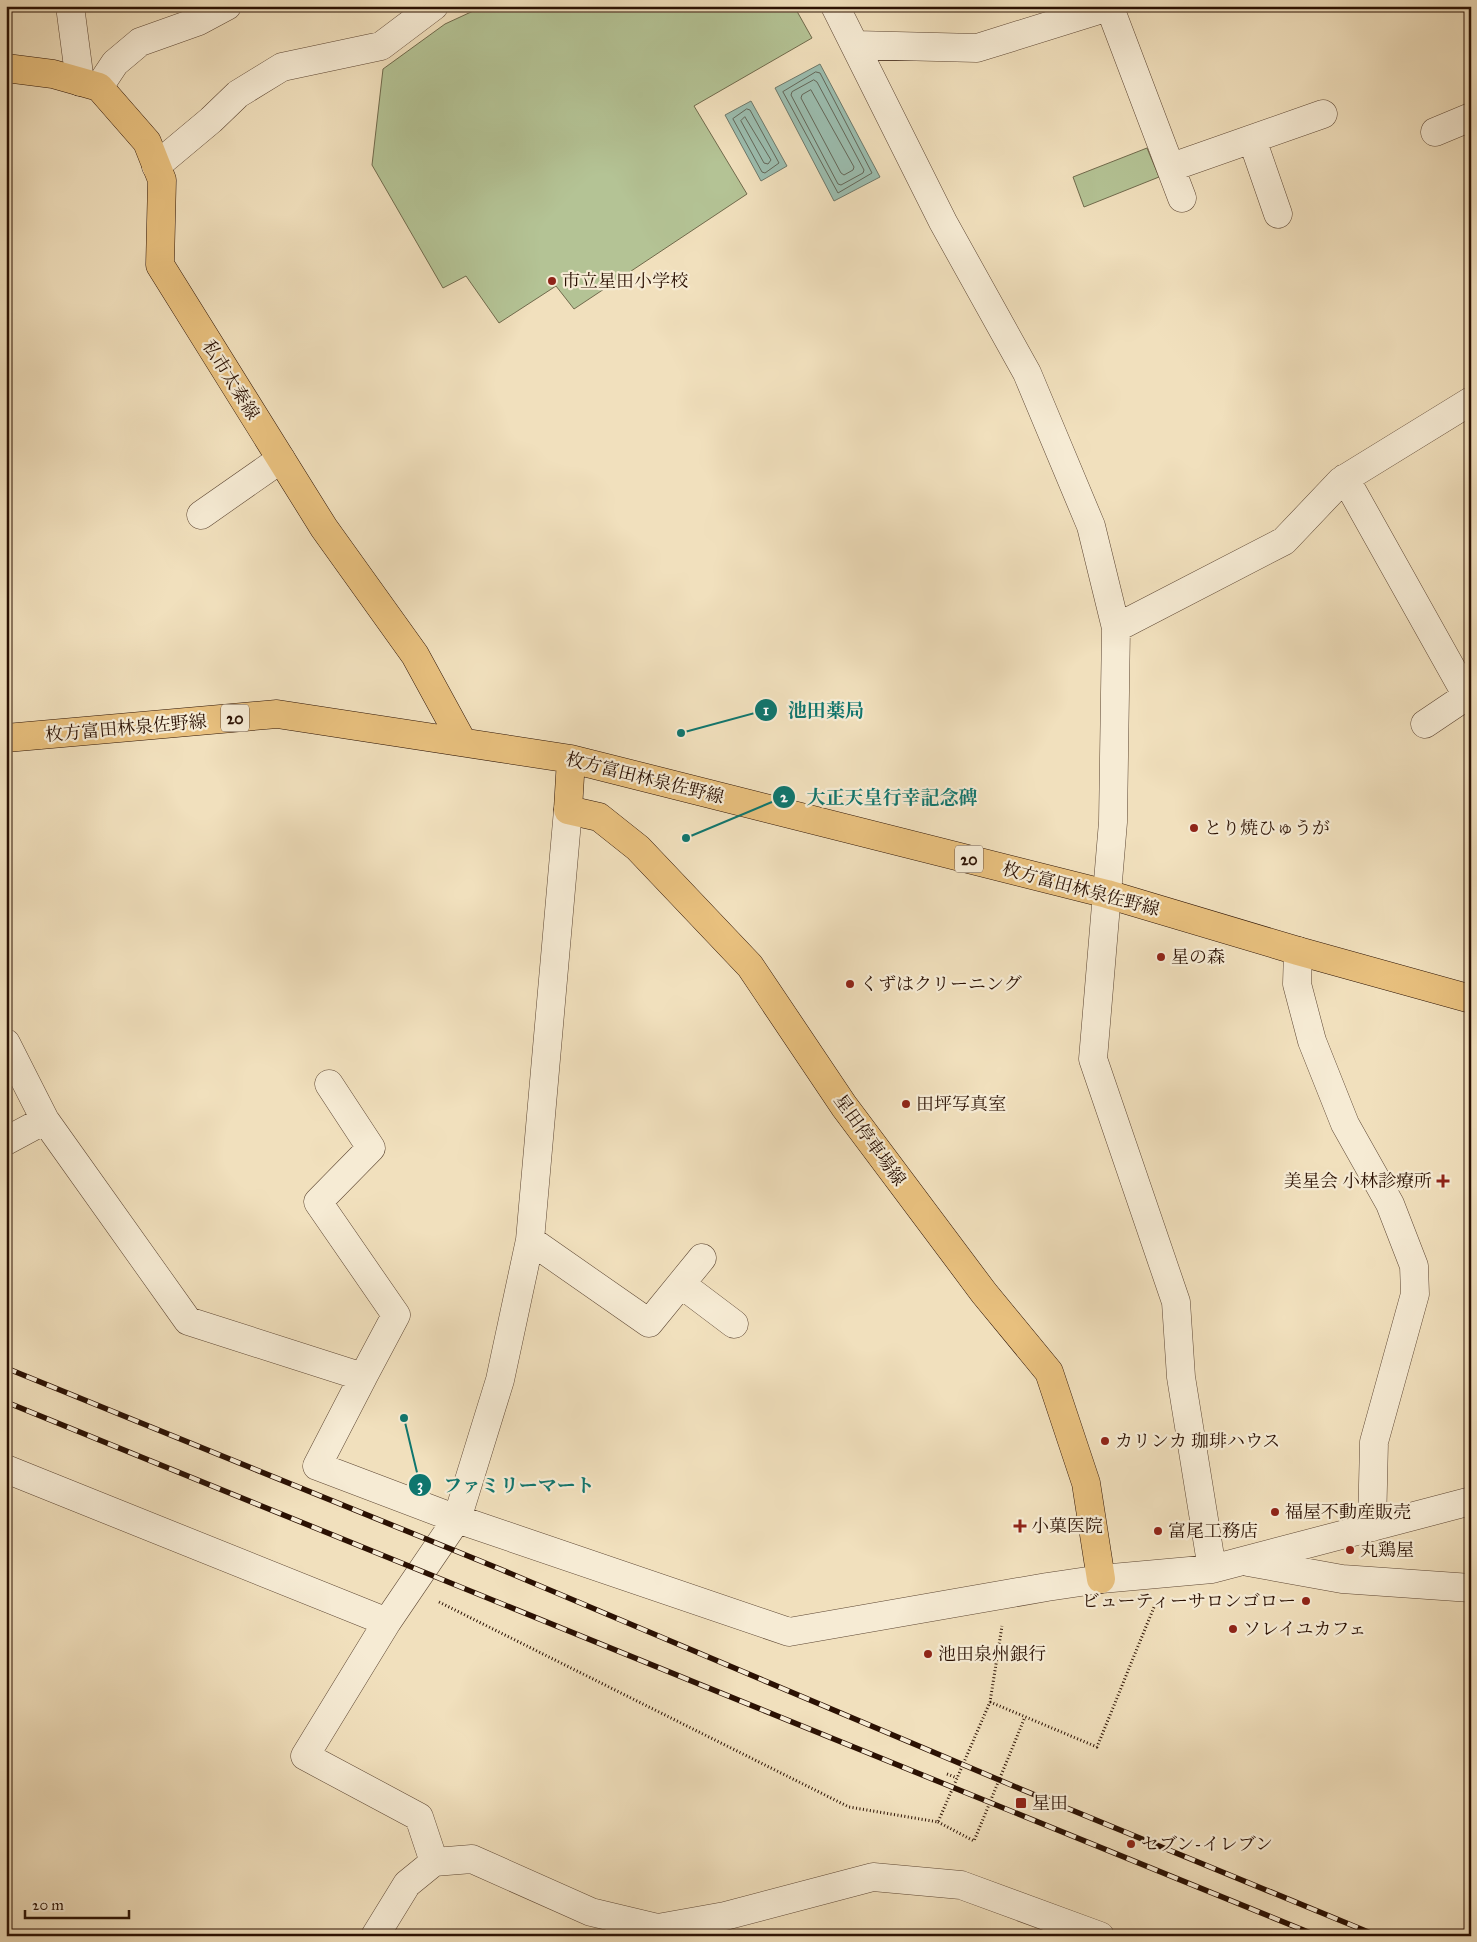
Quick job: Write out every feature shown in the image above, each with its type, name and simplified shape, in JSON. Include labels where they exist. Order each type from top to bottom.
[{"type":"main road","points":[[6,68],[53,74],[90,84]]},
{"type":"main road","name":"私市太秦線","points":[[90,84],[147,142],[162,180],[160,265],[324,528],[414,655],[462,741]]},
{"type":"main road","name":"枚方富田林泉佐野線","points":[[6,738],[277,714],[571,759],[1107,894],[1298,951],[1471,998]]},
{"type":"main road","points":[[568,810],[571,759]]},
{"type":"main road","name":"星田停車場線","points":[[568,810],[599,817],[638,848],[750,966],[844,1106],[984,1293],[1049,1372],[1086,1483],[1100,1579]]},
{"type":"street","points":[[70,6],[90,84],[140,42],[199,21],[227,6]]},
{"type":"street","points":[[156,166],[211,120],[238,94],[282,67],[381,46],[434,6]]},
{"type":"street","points":[[835,6],[943,222],[1027,373],[1092,526],[1116,628],[1113,822],[1093,1060],[1176,1302],[1181,1377],[1212,1569]]},
{"type":"street","points":[[856,45],[977,48],[1111,7],[1182,198]]},
{"type":"street","points":[[1172,167],[1323,114]]},
{"type":"street","points":[[1435,132],[1471,118]]},
{"type":"street","points":[[1252,139],[1278,214]]},
{"type":"street","points":[[1116,628],[1284,541],[1345,478],[1471,401]]},
{"type":"street","points":[[201,515],[281,459]]},
{"type":"street","points":[[1345,478],[1469,694],[1425,724]]},
{"type":"street","points":[[434,1862],[419,1817],[305,1756],[387,1622],[412,1588],[457,1518],[500,1380],[530,1240],[568,810]]},
{"type":"street","points":[[1298,951],[1297,984],[1312,1041],[1345,1124],[1390,1204],[1414,1266],[1415,1294],[1374,1442],[1372,1527]]},
{"type":"street","points":[[6,1043],[45,1120],[188,1321],[363,1378]]},
{"type":"street","points":[[328,1084],[372,1148],[318,1202],[396,1315],[318,1466],[457,1518],[789,1632],[1100,1579],[1212,1569],[1471,1501]]},
{"type":"street","points":[[6,1141],[45,1120]]},
{"type":"street","points":[[530,1240],[649,1323],[702,1258]]},
{"type":"street","points":[[681,1284],[734,1324]]},
{"type":"street","points":[[6,1469],[387,1622]]},
{"type":"street","points":[[1244,1561],[1342,1579],[1471,1588]]},
{"type":"street","points":[[375,1936],[407,1884],[434,1862],[472,1859],[591,1924],[658,1928],[725,1916],[872,1876],[961,1885],[1100,1936]]},
{"type":"path","points":[[412,1588],[849,1807],[938,1822],[974,1841],[1025,1717]]},
{"type":"path","points":[[990,1702],[1097,1747],[1155,1604]]},
{"type":"path","points":[[938,1822],[990,1702],[1002,1624]]},
{"type":"path","points":[[947,1774],[958,1778]]},
{"type":"green space","points":[[484,6],[794,6],[812,38],[694,106],[747,194],[574,309],[556,286],[499,323],[466,276],[443,288],[372,165],[383,69],[445,24]]},
{"type":"green space","points":[[1147,148],[1159,177],[1084,207],[1073,177]]},
{"type":"water","points":[[820,64],[880,177],[834,201],[775,88]]},
{"type":"water","points":[[751,101],[787,166],[761,181],[725,115]]},
{"type":"railway","points":[[6,1368],[500,1569],[1023,1790],[1378,1936]]},
{"type":"railway","points":[[6,1402],[1318,1936]]},
{"type":"place","name":"市立星田小学校","points":[[552,281]]},
{"type":"place","name":"池田薬局","points":[[681,733]]},
{"type":"place","name":"とり焼ひゅうが","points":[[1194,828]]},
{"type":"place","name":"大正天皇行幸記念碑","points":[[686,838]]},
{"type":"place","name":"星の森","points":[[1161,957]]},
{"type":"place","name":"くずはクリーニング","points":[[850,984]]},
{"type":"place","name":"田坪写真室","points":[[906,1104]]},
{"type":"place","name":"美星会 小林診療所","points":[[1443,1181]]},
{"type":"place","name":"ファミリーマート","points":[[404,1418]]},
{"type":"place","name":"カリンカ 珈琲ハウス","points":[[1105,1441]]},
{"type":"place","name":"福屋不動産販売","points":[[1275,1512]]},
{"type":"place","name":"小菓医院","points":[[1020,1526]]},
{"type":"place","name":"富尾工務店","points":[[1158,1531]]},
{"type":"place","name":"丸鶏屋","points":[[1350,1550]]},
{"type":"place","name":"ビューティーサロンゴロー","points":[[1306,1601]]},
{"type":"place","name":"ソレイユカフェ","points":[[1233,1629]]},
{"type":"place","name":"池田泉州銀行","points":[[928,1654]]},
{"type":"place","name":"星田","points":[[1021,1803]]},
{"type":"place","name":"セブン-イレブン","points":[[1131,1844]]}]
